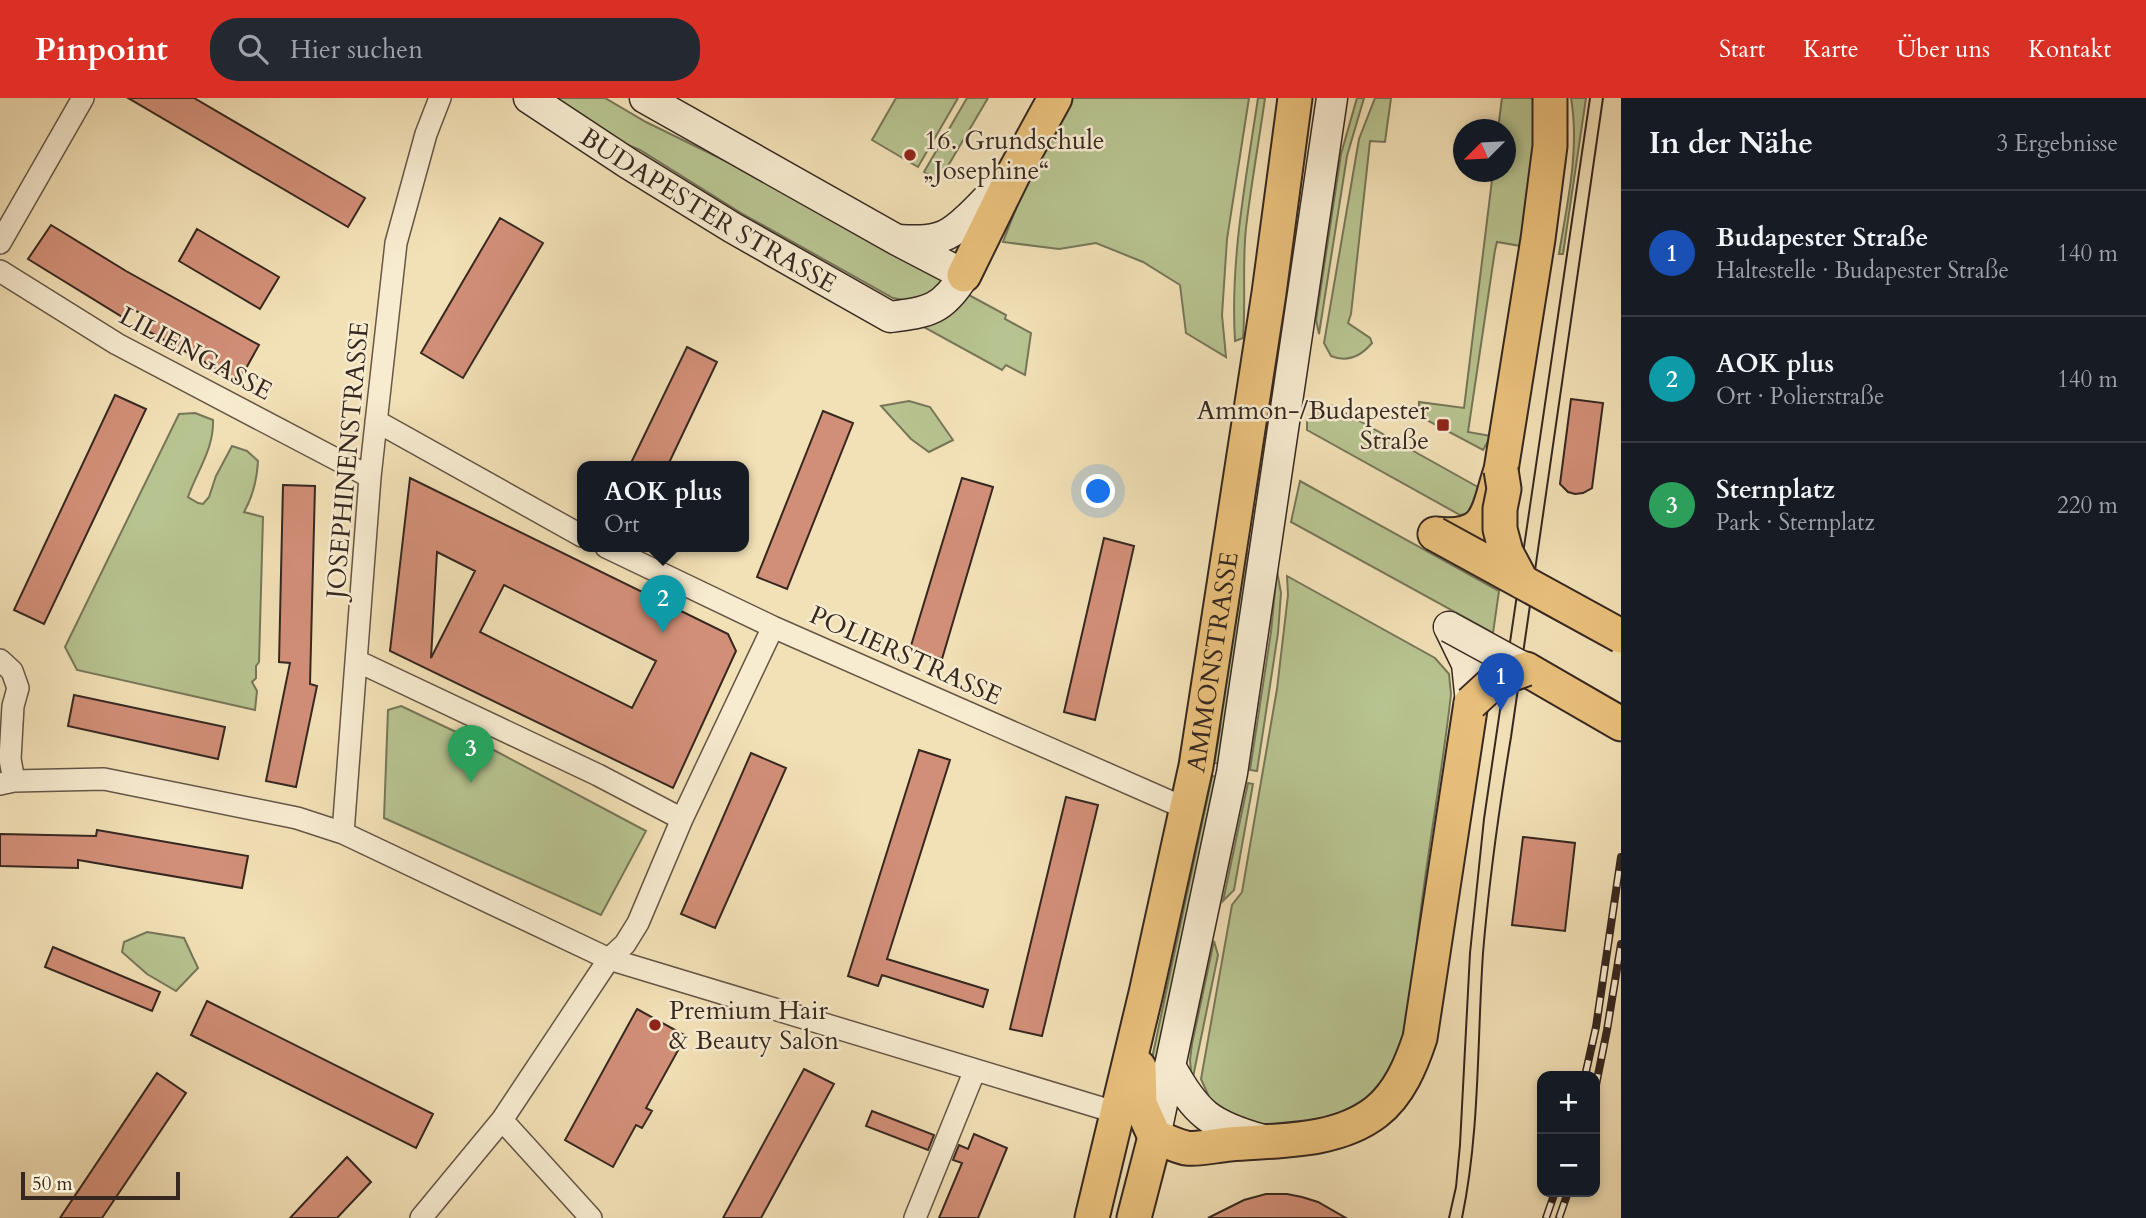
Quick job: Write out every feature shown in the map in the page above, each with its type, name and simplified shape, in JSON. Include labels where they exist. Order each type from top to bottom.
[{"type":"main road","name":"BUDAPESTER STRASSE","points":[[529,98],[722,221],[890,317],[934,308],[953,294],[964,275]]},
{"type":"main road","points":[[645,98],[964,275],[1015,171],[1055,98]]},
{"type":"main road","name":"AMMONSTRASSE","points":[[1092,1218],[1196,766],[1269,293],[1295,98]]},
{"type":"main road","name":"AMMONSTRASSE","points":[[1136,1210],[1156,1137],[1232,773],[1332,98]]},
{"type":"main road","points":[[1550,98],[1550,146],[1538,239],[1501,470],[1485,521],[1469,531],[1452,536],[1435,534],[1621,636]]},
{"type":"main road","points":[[897,240],[931,239],[951,232],[1015,171]]},
{"type":"main road","points":[[1279,208],[1316,220]]},
{"type":"main road","points":[[1501,470],[1504,489],[1500,529],[1506,552],[1522,582]]},
{"type":"main road","points":[[1138,1026],[1140,1104],[1156,1137],[1187,1148],[1303,1138],[1331,1133],[1376,1112],[1390,1097],[1411,1064],[1420,1038],[1471,703],[1468,664],[1449,627],[1621,724]]},
{"type":"main road","points":[[1471,703],[1496,680],[1526,669]]},
{"type":"main road","points":[[1170,1066],[1182,1088],[1210,1119],[1233,1131],[1266,1141]]},
{"type":"main road","points":[[1104,1172],[1114,1165],[1129,1173],[1136,1210]]},
{"type":"street","points":[[0,243],[83,98]]},
{"type":"street","name":"JOSEPHINENSTRASSE","points":[[343,833],[370,477],[396,243],[419,156],[440,98]]},
{"type":"street","name":"LILIENGASSE","points":[[0,271],[117,344],[370,477]]},
{"type":"street","points":[[376,421],[577,533]]},
{"type":"street","name":"POLIERSTRASSE","points":[[616,552],[773,627],[1187,809]]},
{"type":"street","points":[[421,1218],[502,1120],[609,959],[625,944],[638,923],[682,819],[773,627]]},
{"type":"street","points":[[0,660],[12,671],[18,688],[13,706],[7,782],[104,779],[297,818],[343,833],[609,959],[1118,1113]]},
{"type":"street","points":[[357,661],[598,775],[682,819]]},
{"type":"street","points":[[915,1218],[975,1070]]},
{"type":"street","points":[[502,1120],[592,1218]]},
{"type":"green space","points":[[546,98],[605,98],[646,122],[742,169],[948,283],[945,288],[908,301],[893,298],[741,213],[640,150],[593,131]]},
{"type":"green space","points":[[896,98],[958,98],[918,167],[872,140]]},
{"type":"green space","points":[[967,98],[988,98],[939,181],[924,172]]},
{"type":"green space","points":[[1071,98],[1249,98],[1227,239],[1222,315],[1226,357],[1186,333],[1180,285],[1143,262],[1096,243],[1059,249],[1003,242],[1030,172]]},
{"type":"green space","points":[[1258,98],[1265,98],[1246,228],[1243,338],[1235,341],[1237,250]]},
{"type":"green space","points":[[1357,98],[1364,98],[1347,156],[1319,334],[1316,320],[1341,154]]},
{"type":"green space","points":[[1375,98],[1391,98],[1385,142],[1370,141],[1348,323],[1370,338],[1372,343],[1354,357],[1343,359],[1331,356],[1324,343],[1359,139]]},
{"type":"green space","points":[[1502,98],[1538,98],[1539,131],[1521,246],[1497,242],[1495,250],[1468,432],[1491,436],[1483,450],[1419,416],[1419,402],[1464,408],[1492,182],[1516,182],[1516,119],[1499,119]]},
{"type":"green space","points":[[1571,98],[1586,98],[1563,254],[1559,254],[1573,157]]},
{"type":"green space","points":[[967,294],[1006,315],[1005,319],[1031,333],[1025,375],[1006,365],[1002,370],[920,325]]},
{"type":"green space","points":[[909,401],[930,407],[953,440],[929,452],[911,439],[881,406]]},
{"type":"green space","points":[[1331,405],[1485,491],[1469,513],[1460,515],[1307,430],[1307,419],[1318,410]]},
{"type":"green space","points":[[195,413],[213,420],[213,431],[188,497],[203,504],[209,497],[216,476],[232,446],[247,451],[258,461],[254,488],[244,512],[263,517],[259,662],[256,666],[256,678],[252,682],[257,691],[255,710],[77,670],[65,647],[179,414]]},
{"type":"green space","points":[[1300,481],[1499,591],[1493,633],[1291,522]]},
{"type":"green space","points":[[1240,550],[1252,556],[1221,764],[1214,763],[1220,730],[1223,661]]},
{"type":"green space","points":[[1277,571],[1281,593],[1278,633],[1257,771],[1250,770],[1271,632]]},
{"type":"green space","points":[[1287,576],[1435,658],[1449,674],[1451,694],[1417,941],[1409,1021],[1395,1066],[1387,1078],[1366,1098],[1340,1113],[1312,1122],[1258,1126],[1232,1122],[1208,1106],[1209,1097],[1201,1079],[1232,905],[1242,892],[1277,689],[1288,595]]},
{"type":"green space","points":[[401,706],[490,748],[646,831],[601,915],[384,818],[388,710]]},
{"type":"green space","points":[[1212,776],[1219,777],[1152,1090],[1148,1077]]},
{"type":"green space","points":[[1248,783],[1253,784],[1234,890],[1223,901]]},
{"type":"green space","points":[[147,932],[184,938],[198,968],[176,991],[147,974],[122,952],[124,942]]},
{"type":"green space","points":[[1214,941],[1218,955],[1192,1082],[1192,1044]]},
{"type":"building","points":[[128,98],[194,98],[365,198],[348,227]]},
{"type":"building","points":[[500,218],[543,243],[463,378],[421,353]]},
{"type":"building","points":[[51,225],[126,271],[259,345],[239,381],[146,330],[152,319],[130,308],[124,318],[28,259]]},
{"type":"building","points":[[197,229],[279,277],[260,309],[179,261]]},
{"type":"building","points":[[687,347],[717,362],[670,461],[632,461]]},
{"type":"building","points":[[115,395],[146,409],[44,624],[14,610]]},
{"type":"building","points":[[1571,399],[1603,403],[1592,488],[1575,494],[1568,492],[1560,484]]},
{"type":"building","points":[[823,411],[853,423],[787,589],[757,577]]},
{"type":"building","points":[[410,478],[728,634],[736,651],[673,788],[390,651]],"holes":[[[437,552],[475,571],[431,658]],[[504,585],[656,661],[632,708],[480,632]]]},
{"type":"building","points":[[962,478],[993,487],[942,659],[910,649]]},
{"type":"building","points":[[283,485],[315,486],[310,684],[317,686],[296,787],[266,781],[290,663],[279,662]]},
{"type":"building","points":[[1104,538],[1134,546],[1095,720],[1064,712]]},
{"type":"building","points":[[74,695],[225,727],[218,759],[68,726]]},
{"type":"building","points":[[919,750],[950,760],[887,959],[988,990],[983,1007],[882,975],[878,986],[848,976]]},
{"type":"building","points":[[751,753],[786,768],[715,928],[681,914]]},
{"type":"building","points":[[1066,797],[1098,805],[1042,1036],[1010,1029]]},
{"type":"building","points":[[97,830],[248,856],[242,888],[78,860],[78,868],[0,866],[0,834],[96,836]]},
{"type":"building","points":[[1523,837],[1575,843],[1565,931],[1512,925]]},
{"type":"building","points":[[53,947],[160,992],[152,1011],[45,967]]},
{"type":"building","points":[[207,1001],[433,1114],[416,1148],[191,1035]]},
{"type":"building","points":[[637,1009],[686,1036],[646,1108],[652,1111],[642,1128],[636,1125],[613,1167],[565,1140]]},
{"type":"building","points":[[804,1069],[834,1084],[761,1218],[723,1218]]},
{"type":"building","points":[[157,1073],[186,1093],[102,1218],[60,1218]]},
{"type":"building","points":[[872,1111],[934,1135],[928,1150],[866,1126]]},
{"type":"building","points":[[974,1134],[1007,1148],[978,1218],[939,1218],[962,1163],[953,1160],[959,1145],[968,1149]]},
{"type":"building","points":[[347,1157],[371,1182],[337,1218],[290,1218]]},
{"type":"building","points":[[1266,1194],[1302,1197],[1318,1202],[1346,1218],[1208,1218],[1244,1200]]},
{"type":"tram line","points":[[1449,1218],[1456,1187],[1460,1145],[1470,953],[1484,819],[1590,98]]},
{"type":"tram line","points":[[1462,1218],[1475,1119],[1483,953],[1491,872],[1603,98]]},
{"type":"railway","points":[[1586,1071],[1596,1027],[1621,857]]},
{"type":"railway","points":[[1599,1071],[1621,944]]},
{"type":"railway","points":[[1546,1218],[1553,1197]]},
{"type":"railway","points":[[1559,1218],[1566,1197]]},
{"type":"place","name":"16. Grundschule „Josephine“","points":[[910,155]]},
{"type":"place","name":"Ammon-/Budapester Straße","points":[[1443,425]]},
{"type":"place","name":"AOK plus","points":[[663,633]]},
{"type":"place","name":"Budapester Straße","points":[[1501,711]]},
{"type":"place","name":"Sternplatz","points":[[471,783]]},
{"type":"place","name":"Premium Hair & Beauty Salon","points":[[655,1025]]}]
